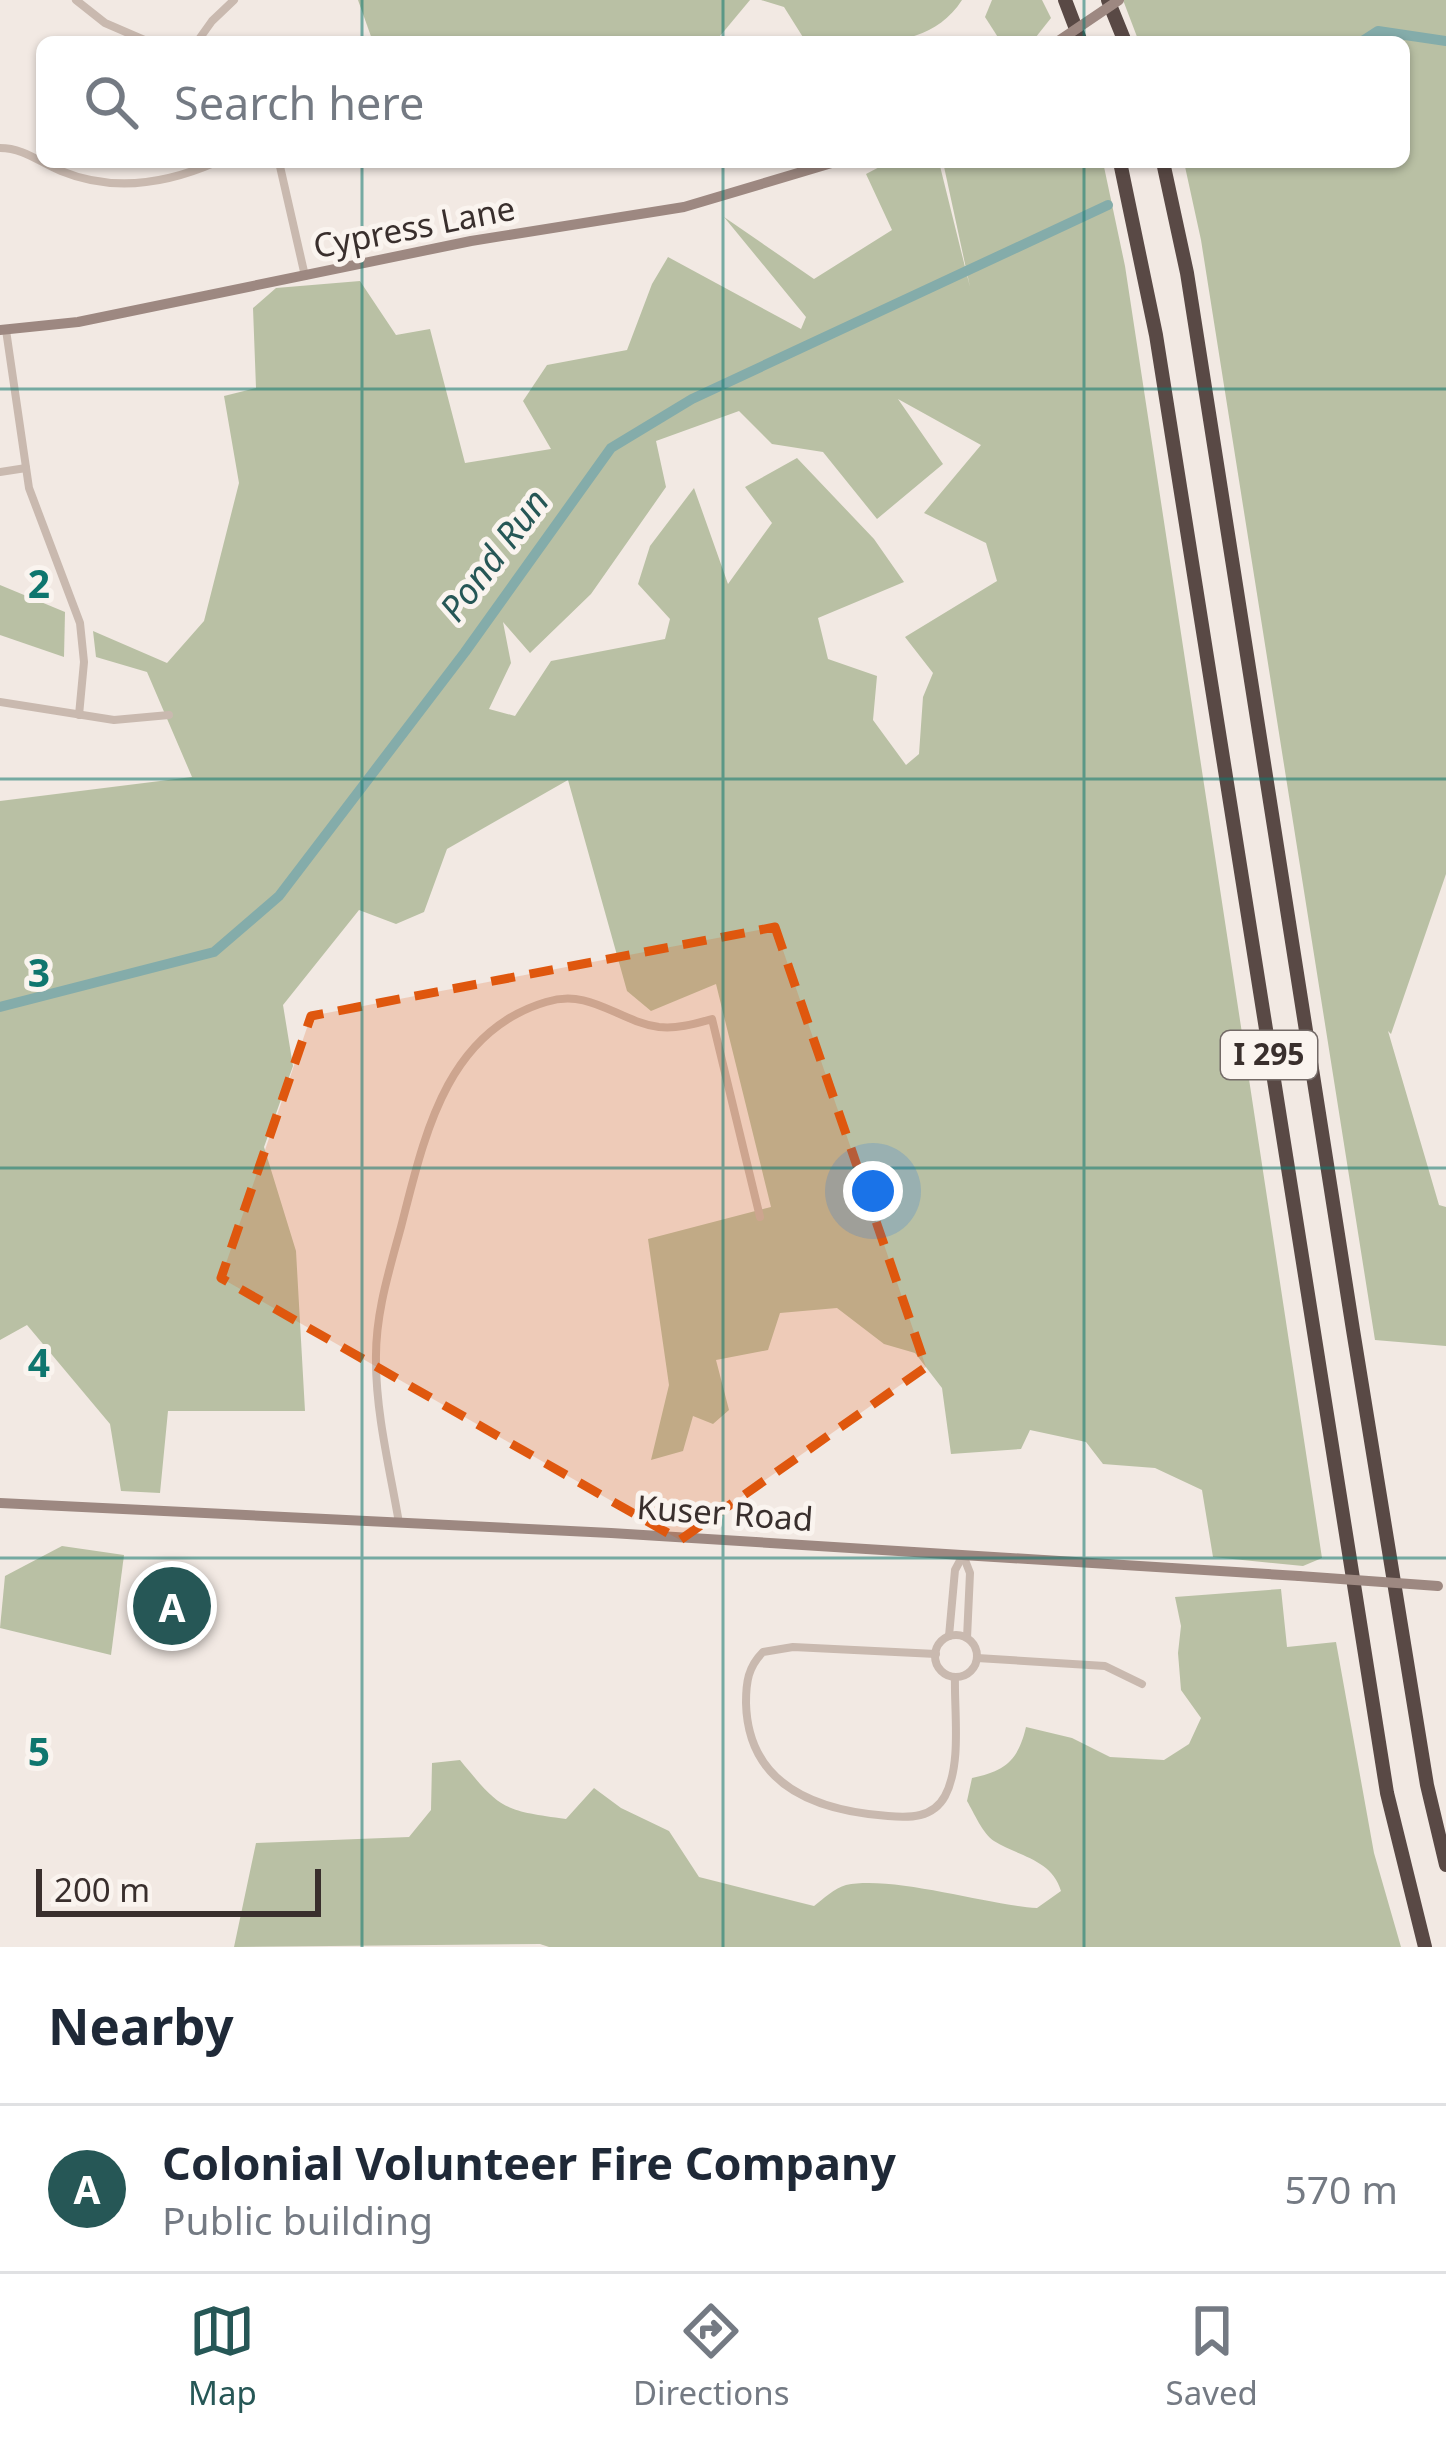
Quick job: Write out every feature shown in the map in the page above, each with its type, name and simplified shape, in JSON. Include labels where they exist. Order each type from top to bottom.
[{"type":"highway","points":[[1065,0],[1080,36]]},
{"type":"highway","points":[[1108,0],[1123,36]]},
{"type":"highway","name":"I 295","points":[[1121,168],[1156,334],[1387,1793],[1425,1947]]},
{"type":"highway","name":"I 295","points":[[1164,168],[1187,273],[1427,1785],[1446,1865]]},
{"type":"street","points":[[76,0],[106,23],[135,36]]},
{"type":"street","points":[[201,36],[234,0]]},
{"type":"street","points":[[1066,36],[1119,0]]},
{"type":"street","points":[[0,148],[36,157]]},
{"type":"street","points":[[59,168],[80,178],[123,184],[160,181],[198,168]]},
{"type":"street","points":[[280,168],[305,276]]},
{"type":"street","name":"Cypress Lane","points":[[3,330],[78,322],[471,242],[684,207],[815,168]]},
{"type":"street","points":[[3,330],[38,518],[80,623],[84,662],[79,715]]},
{"type":"street","points":[[0,472],[26,468]]},
{"type":"street","points":[[0,702],[131,721],[169,715]]},
{"type":"street","points":[[399,1524],[378,1390],[379,1316],[432,1114],[451,1076],[490,1032],[542,1003],[572,998],[603,1003],[658,1027],[712,1019],[760,1217]]},
{"type":"street","name":"Kuser Road","points":[[0,1502],[1442,1586]]},
{"type":"street","points":[[955,1677],[940,1669],[936,1654],[948,1637],[955,1570],[963,1556]]},
{"type":"street","points":[[955,1677],[971,1670],[977,1658],[967,1638],[970,1573],[963,1556]]},
{"type":"street","points":[[948,1637],[967,1638]]},
{"type":"street","points":[[936,1654],[793,1647],[763,1652],[747,1678],[746,1706],[752,1737],[770,1770],[804,1798],[830,1809],[904,1817],[931,1811],[942,1801],[950,1781],[955,1677]]},
{"type":"street","points":[[977,1658],[1105,1666],[1142,1684]]},
{"type":"highlighted area","points":[[775,927],[926,1367],[680,1540],[221,1278],[311,1016]]},
{"type":"green space","points":[[358,0],[750,0],[720,36],[371,36]]},
{"type":"green space","points":[[761,0],[962,0],[948,17],[914,36],[802,36],[784,7]]},
{"type":"green space","points":[[992,0],[1042,0],[1051,18],[1037,36],[997,36],[985,17]]},
{"type":"green space","points":[[1123,0],[1446,0],[1446,874],[1391,1034],[1388,1031],[1439,1205],[1446,1207],[1446,1346],[1375,1340],[1201,240],[1185,168],[1410,168],[1410,36],[1137,36]]},
{"type":"green space","points":[[878,168],[940,168],[970,287],[944,168],[1104,168],[1125,266],[1322,1558],[1303,1566],[1213,1557],[1202,1490],[1155,1468],[1103,1464],[1086,1442],[1030,1430],[1021,1449],[951,1454],[942,1388],[915,1353],[884,1344],[837,1308],[780,1313],[768,1350],[716,1360],[729,1410],[713,1424],[693,1416],[683,1451],[651,1460],[669,1385],[648,1239],[771,1207],[716,984],[651,1011],[627,991],[568,780],[447,849],[424,912],[396,924],[359,910],[283,1005],[293,1066],[264,1147],[296,1251],[305,1411],[168,1411],[160,1493],[121,1491],[110,1424],[27,1325],[0,1340],[0,801],[192,777],[147,672],[96,657],[93,631],[167,663],[204,621],[239,483],[224,396],[256,388],[253,308],[276,288],[360,281],[396,335],[430,329],[465,463],[551,449],[523,401],[547,365],[627,350],[652,284],[668,257],[801,329],[806,317],[724,217],[814,279],[892,230],[866,174]],"holes":[[[898,399],[981,445],[924,513],[986,543],[997,581],[905,637],[933,673],[923,697],[919,754],[906,765],[873,720],[877,676],[828,659],[818,618],[904,582],[874,539],[797,458],[745,487],[772,523],[728,584],[694,488],[650,546],[638,584],[670,619],[665,639],[551,661],[515,716],[489,709],[511,663],[503,622],[530,653],[591,594],[666,487],[656,441],[739,411],[772,444],[823,452],[877,519],[943,464]]]},
{"type":"green space","points":[[0,585],[65,612],[64,657],[0,635]]},
{"type":"green space","points":[[62,1546],[124,1555],[111,1655],[0,1628],[5,1576]]},
{"type":"green space","points":[[1281,1589],[1287,1647],[1336,1642],[1374,1853],[1401,1947],[234,1947],[256,1843],[409,1837],[431,1810],[432,1763],[460,1760],[495,1798],[528,1813],[566,1819],[594,1788],[621,1808],[669,1831],[699,1877],[814,1906],[842,1886],[866,1883],[1037,1908],[1061,1891],[1056,1880],[1042,1865],[986,1833],[967,1801],[972,1778],[1008,1763],[1026,1727],[1072,1738],[1110,1757],[1164,1760],[1189,1744],[1201,1718],[1181,1690],[1181,1626],[1175,1597]]},
{"type":"waterway","name":"Pond Run","points":[[1370,36],[1378,31],[1446,41]]},
{"type":"waterway","name":"Pond Run","points":[[0,1007],[214,952],[279,896],[465,652],[611,448],[692,399],[1108,205]]},
{"type":"place","name":"Colonial Volunteer Fire Company","points":[[172,1606]]}]
